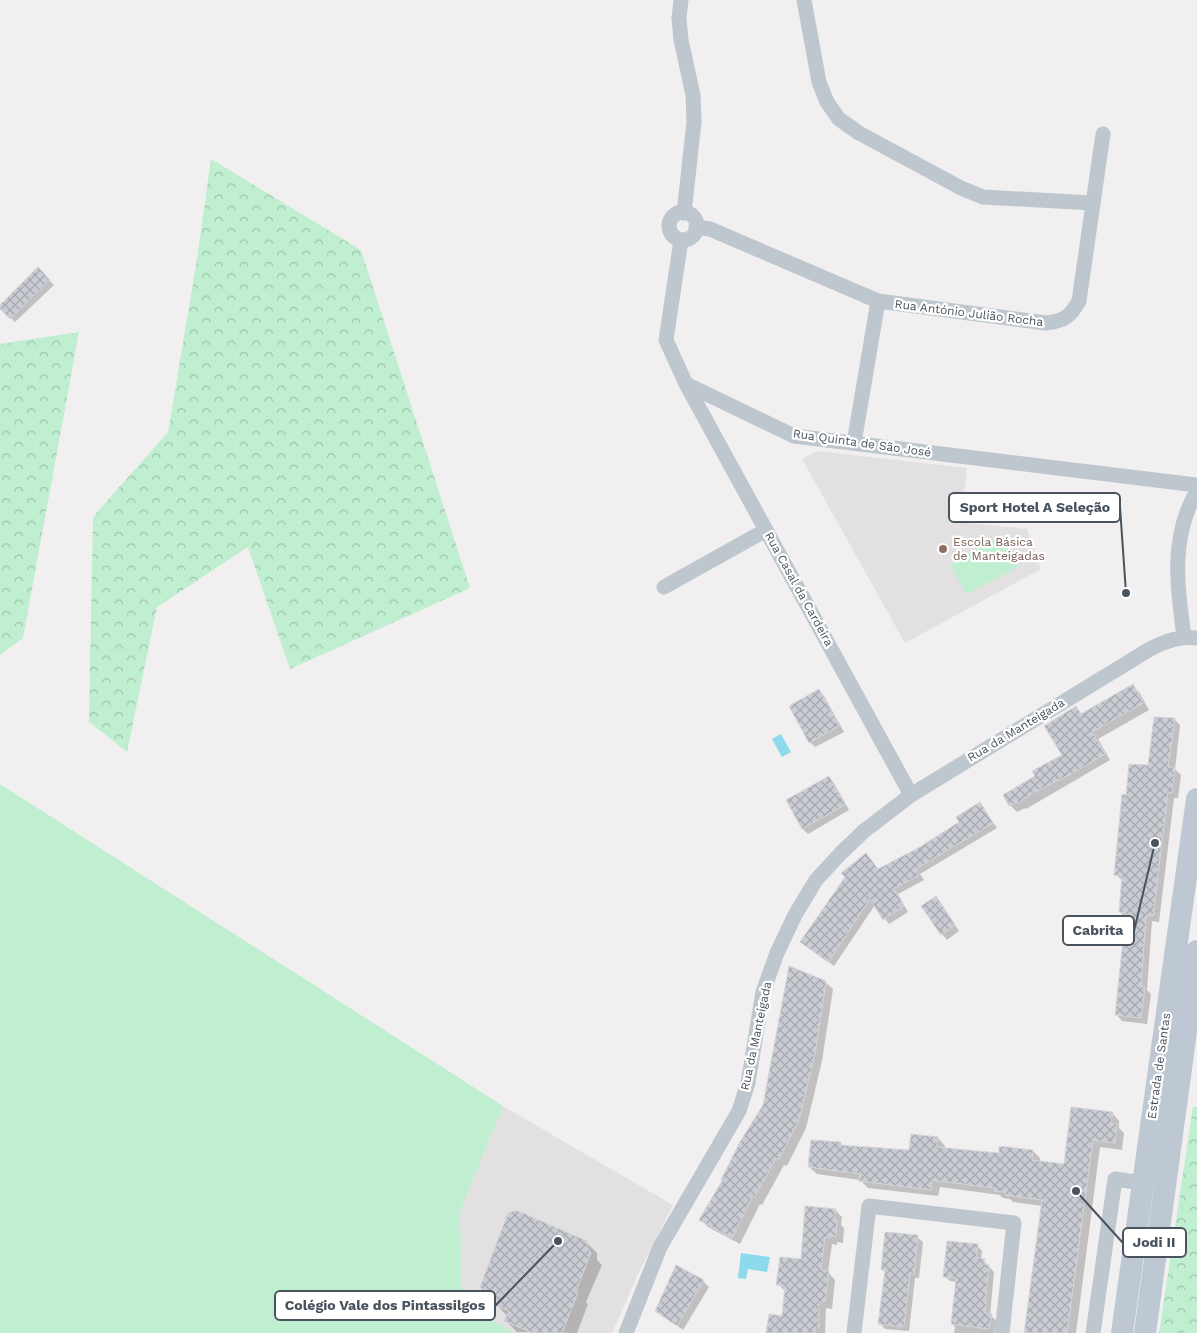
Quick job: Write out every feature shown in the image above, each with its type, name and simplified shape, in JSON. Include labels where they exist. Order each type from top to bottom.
[{"type":"main road","name":"Estrada de Santas","points":[[1122,1333],[1197,799]]},
{"type":"main road","name":"Estrada de Santas","points":[[1145,1333],[1197,951]]},
{"type":"street","points":[[681,0],[679,18],[681,40],[693,95],[694,122],[684,213]]},
{"type":"street","points":[[804,0],[819,82],[827,102],[840,119],[859,133],[960,188],[982,197],[1093,203]]},
{"type":"street","name":"Rua António Julião Rocha","points":[[696,227],[710,229],[878,302],[1046,322],[1059,321],[1072,313],[1079,301],[1103,134]]},
{"type":"street","points":[[684,213],[693,218],[696,227],[691,237],[681,240],[672,235],[669,225],[674,215],[684,213]]},
{"type":"street","points":[[681,240],[666,340],[686,384]]},
{"type":"street","points":[[854,443],[878,302]]},
{"type":"street","name":"Rua Quinta de São José","points":[[686,384],[794,436],[1197,485]]},
{"type":"street","name":"Rua Casal da Cardeira","points":[[686,384],[911,795]]},
{"type":"street","points":[[1191,637],[1178,592],[1177,568],[1183,522],[1190,502],[1197,491]]},
{"type":"street","points":[[664,587],[766,530]]},
{"type":"street","name":"Rua da Manteigada","points":[[626,1333],[660,1247],[739,1111],[748,1083],[763,992],[777,953],[795,915],[816,880],[864,831],[911,795],[1150,648],[1167,641],[1191,637]]},
{"type":"street","points":[[1094,1333],[1114,1179],[1142,1183]]},
{"type":"street","points":[[854,1333],[869,1206],[1014,1223],[1002,1333]]},
{"type":"shaded area","name":"Escola Básica de Manteigadas","points":[[817,451],[967,468],[961,522],[1027,529],[1041,569],[905,643],[802,459]]},
{"type":"shaded area","points":[[503,1106],[673,1205],[640,1270],[612,1333],[516,1333],[462,1307],[460,1212]]},
{"type":"green space","points":[[211,159],[361,250],[470,588],[290,669],[248,547],[157,607],[127,752],[89,722],[93,517],[168,432],[196,265]]},
{"type":"green space","points":[[79,332],[23,638],[0,655],[0,344]]},
{"type":"green space","points":[[1001,536],[1018,567],[966,594],[950,564]]},
{"type":"green space","points":[[0,784],[503,1106],[460,1212],[462,1306],[516,1333],[0,1333]]},
{"type":"green space","points":[[1193,1107],[1197,1107],[1197,1333],[1159,1333]]},
{"type":"water","points":[[781,734],[791,752],[782,757],[772,739]]},
{"type":"water","points":[[741,1253],[770,1257],[767,1272],[748,1269],[746,1279],[738,1278]]},
{"type":"building","points":[[38,267],[50,280],[10,319],[0,309],[0,305]]},
{"type":"building","points":[[1133,684],[1143,703],[1092,732],[1105,754],[1018,803],[1009,806],[1003,795],[1035,776],[1032,771],[1062,755],[1044,726],[1076,706],[1081,714]]},
{"type":"building","points":[[819,689],[839,726],[809,743],[789,706]]},
{"type":"building","points":[[1154,717],[1175,718],[1168,767],[1175,767],[1172,793],[1168,792],[1153,916],[1146,915],[1141,986],[1145,987],[1141,1018],[1115,1015],[1126,913],[1119,912],[1122,876],[1114,875],[1122,794],[1126,795],[1129,764],[1148,765]]},
{"type":"building","points":[[829,776],[845,805],[802,829],[786,800]]},
{"type":"building","points":[[980,802],[993,823],[916,869],[919,875],[894,889],[904,906],[883,920],[870,899],[828,962],[800,942],[845,877],[841,873],[866,853],[878,869],[920,847],[959,822],[956,817]]},
{"type":"building","points":[[936,896],[955,925],[941,935],[921,906]]},
{"type":"building","points":[[789,966],[826,981],[815,1053],[799,1120],[779,1159],[776,1158],[754,1198],[752,1197],[732,1238],[699,1220],[722,1181],[740,1142],[763,1105]]},
{"type":"building","points":[[1071,1107],[1113,1112],[1111,1124],[1117,1124],[1115,1143],[1093,1140],[1067,1333],[1024,1333],[1042,1200],[1005,1195],[1005,1192],[994,1191],[994,1188],[932,1180],[931,1190],[859,1181],[860,1174],[808,1167],[811,1140],[841,1142],[841,1145],[909,1150],[911,1134],[938,1137],[937,1147],[999,1153],[999,1146],[1033,1150],[1032,1160],[1064,1164]]},
{"type":"building","points":[[805,1206],[836,1209],[834,1220],[837,1220],[836,1236],[825,1237],[821,1270],[829,1271],[825,1302],[819,1302],[819,1328],[815,1328],[815,1333],[766,1333],[769,1314],[782,1316],[785,1286],[776,1285],[780,1257],[801,1259]]},
{"type":"building","points":[[516,1210],[587,1241],[587,1248],[591,1253],[562,1333],[533,1333],[504,1321],[509,1311],[495,1305],[480,1287],[508,1213]]},
{"type":"building","points":[[885,1232],[918,1235],[914,1274],[910,1273],[904,1327],[878,1324],[885,1270],[881,1270]]},
{"type":"building","points":[[947,1241],[978,1244],[976,1258],[985,1259],[984,1264],[989,1265],[985,1313],[992,1314],[989,1329],[951,1324],[956,1278],[943,1277]]},
{"type":"building","points":[[676,1265],[704,1280],[677,1326],[655,1311]]},
{"type":"place","name":"Escola Básica de Manteigadas","points":[[943,549]]},
{"type":"place","name":"Sport Hotel A Seleção","points":[[1126,593]]},
{"type":"place","name":"Cabrita","points":[[1155,843]]},
{"type":"place","name":"Jodi II","points":[[1076,1191]]},
{"type":"place","name":"Colégio Vale dos Pintassilgos","points":[[558,1241]]}]
